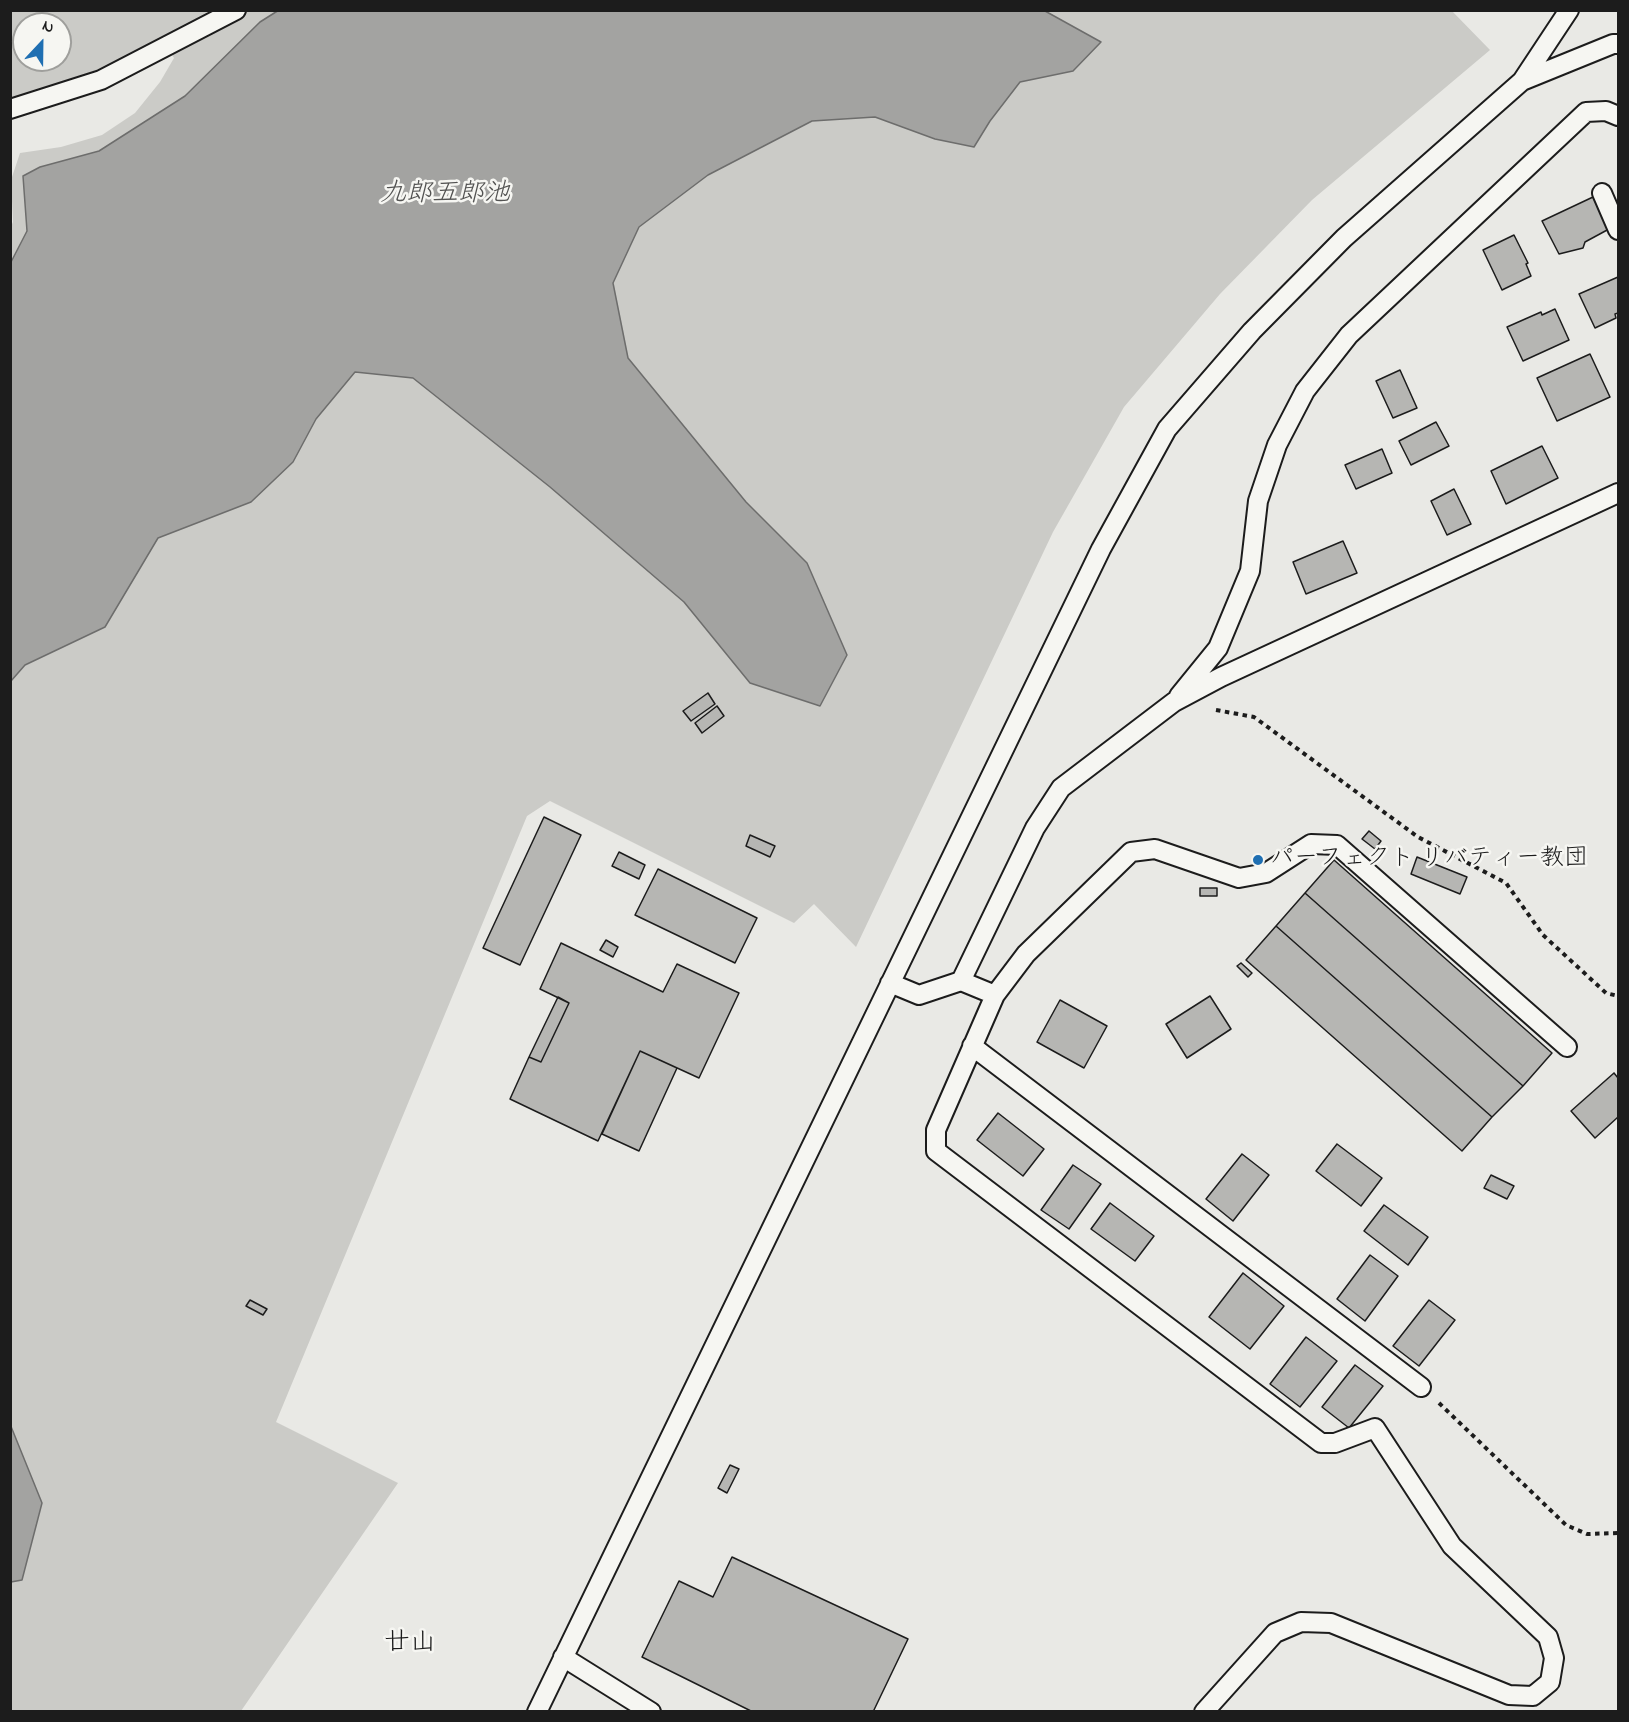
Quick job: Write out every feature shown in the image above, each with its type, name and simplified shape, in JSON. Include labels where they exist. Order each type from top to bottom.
[{"type":"lane","points":[[10,109],[101,80],[236,10]]},
{"type":"lane","points":[[537,1712],[1101,549],[1167,429],[1252,331],[1344,238],[1522,81],[1569,10]]},
{"type":"lane","points":[[1522,81],[1618,44]]},
{"type":"lane","points":[[1174,702],[1218,648],[1250,571],[1258,501],[1276,445],[1305,391],[1349,335],[1586,112],[1606,111],[1618,116]]},
{"type":"lane","points":[[1602,193],[1618,230]]},
{"type":"lane","points":[[960,981],[1035,828],[1061,788],[1174,702],[1221,677],[1618,494]]},
{"type":"lane","points":[[1204,1712],[1275,1633],[1301,1622],[1331,1623],[1509,1695],[1533,1696],[1550,1682],[1554,1658],[1548,1637],[1452,1546],[1375,1428],[1335,1443],[1321,1443],[936,1151],[936,1130],[995,995],[1026,954],[1131,852],[1155,849],[1239,878],[1266,873],[1311,844],[1337,845],[1567,1047]]},
{"type":"lane","points":[[890,983],[919,995],[960,981],[995,995]]},
{"type":"lane","points":[[972,1046],[1421,1387]]},
{"type":"lane","points":[[563,1657],[651,1712]]},
{"type":"path","points":[[1174,702],[1254,717],[1418,837],[1506,883],[1543,935],[1606,993],[1618,996]]},
{"type":"path","points":[[1421,1387],[1566,1525],[1587,1534],[1618,1533]]},
{"type":"shaded area","points":[[11,11],[1452,11],[1490,50],[1312,200],[1220,294],[1124,407],[1053,532],[856,947],[814,904],[794,923],[550,801],[527,816],[276,1422],[398,1483],[241,1711],[11,1712],[10,228],[13,222],[11,180],[20,153],[61,147],[102,135],[135,113],[160,82],[174,58],[164,41],[97,70],[11,99]]},
{"type":"water","name":"九郎五郎池","points":[[279,10],[1045,11],[1101,42],[1073,71],[1020,82],[990,121],[974,147],[935,139],[875,117],[812,121],[708,175],[639,227],[613,283],[628,358],[746,502],[807,563],[847,655],[820,706],[750,683],[684,602],[550,487],[413,378],[355,372],[316,419],[293,462],[251,502],[158,538],[105,627],[25,665],[11,681],[10,264],[27,231],[23,176],[40,167],[99,151],[185,96],[260,22]]},
{"type":"water","points":[[10,1424],[42,1503],[22,1580],[11,1582]]},
{"type":"building","points":[[1593,197],[1609,229],[1585,242],[1583,248],[1559,254],[1542,221]]},
{"type":"building","points":[[1514,235],[1528,263],[1526,264],[1531,276],[1502,290],[1483,250]]},
{"type":"building","points":[[1618,277],[1616,318],[1595,328],[1579,294]]},
{"type":"building","points":[[1555,309],[1569,340],[1523,361],[1507,327],[1541,312],[1542,315]]},
{"type":"building","points":[[1590,354],[1610,397],[1557,421],[1537,378]]},
{"type":"building","points":[[1400,370],[1417,408],[1393,418],[1376,381]]},
{"type":"building","points":[[1436,422],[1449,446],[1411,465],[1399,441]]},
{"type":"building","points":[[1542,446],[1558,478],[1506,504],[1491,471]]},
{"type":"building","points":[[1382,449],[1392,473],[1356,489],[1345,465]]},
{"type":"building","points":[[1454,489],[1471,524],[1447,535],[1431,501]]},
{"type":"building","points":[[1343,541],[1357,573],[1306,594],[1293,562]]},
{"type":"building","points":[[708,693],[715,704],[691,721],[683,711]]},
{"type":"building","points":[[717,706],[724,716],[702,733],[695,723]]},
{"type":"building","points":[[544,817],[581,835],[520,965],[483,948]]},
{"type":"building","points":[[1369,831],[1381,841],[1375,849],[1362,839]]},
{"type":"building","points":[[750,835],[775,846],[770,857],[746,846]]},
{"type":"building","points":[[619,852],[645,865],[639,879],[612,866]]},
{"type":"building","points":[[1417,857],[1467,877],[1460,894],[1411,874]]},
{"type":"building","points":[[1334,860],[1552,1053],[1523,1086],[1305,893]]},
{"type":"building","points":[[658,869],[757,918],[735,963],[635,915]]},
{"type":"building","points":[[1200,888],[1217,888],[1217,896],[1200,896]]},
{"type":"building","points":[[1305,893],[1523,1086],[1492,1117],[1276,926]]},
{"type":"building","points":[[1276,926],[1492,1117],[1462,1151],[1246,960]]},
{"type":"building","points":[[606,940],[618,947],[613,957],[600,950]]},
{"type":"building","points":[[561,943],[663,992],[677,964],[739,993],[699,1078],[640,1051],[598,1141],[510,1099],[529,1057],[541,1062],[569,1003],[540,989]]},
{"type":"building","points":[[1241,963],[1252,973],[1248,977],[1237,966]]},
{"type":"building","points":[[1210,996],[1231,1029],[1187,1058],[1166,1024]]},
{"type":"building","points":[[558,997],[569,1003],[541,1062],[529,1057]]},
{"type":"building","points":[[1060,1000],[1107,1026],[1084,1068],[1037,1042]]},
{"type":"building","points":[[640,1051],[677,1068],[639,1151],[602,1134]]},
{"type":"building","points":[[1614,1073],[1618,1078],[1618,1117],[1595,1138],[1571,1111]]},
{"type":"building","points":[[998,1113],[1044,1149],[1023,1176],[977,1140]]},
{"type":"building","points":[[1337,1144],[1382,1178],[1361,1206],[1316,1171]]},
{"type":"building","points":[[1242,1154],[1269,1175],[1233,1221],[1206,1199]]},
{"type":"building","points":[[1073,1165],[1101,1184],[1069,1229],[1041,1210]]},
{"type":"building","points":[[1491,1175],[1514,1186],[1507,1199],[1484,1188]]},
{"type":"building","points":[[1110,1203],[1154,1236],[1135,1261],[1091,1229]]},
{"type":"building","points":[[1384,1205],[1428,1237],[1408,1265],[1364,1231]]},
{"type":"building","points":[[1370,1255],[1398,1276],[1365,1321],[1337,1299]]},
{"type":"building","points":[[1243,1273],[1284,1306],[1250,1349],[1209,1317]]},
{"type":"building","points":[[250,1300],[267,1309],[263,1315],[246,1306]]},
{"type":"building","points":[[1429,1300],[1455,1320],[1419,1366],[1393,1346]]},
{"type":"building","points":[[1306,1337],[1337,1361],[1300,1407],[1270,1384]]},
{"type":"building","points":[[1355,1365],[1383,1386],[1349,1428],[1322,1407]]},
{"type":"building","points":[[730,1465],[739,1469],[727,1493],[718,1488]]},
{"type":"building","points":[[732,1557],[908,1639],[873,1712],[753,1712],[642,1657],[679,1581],[713,1597]]},
{"type":"place","name":"パーフェクト リバティー教団","points":[[1258,860]]},
{"type":"district","name":"廿山","points":[[410,1645]]}]
